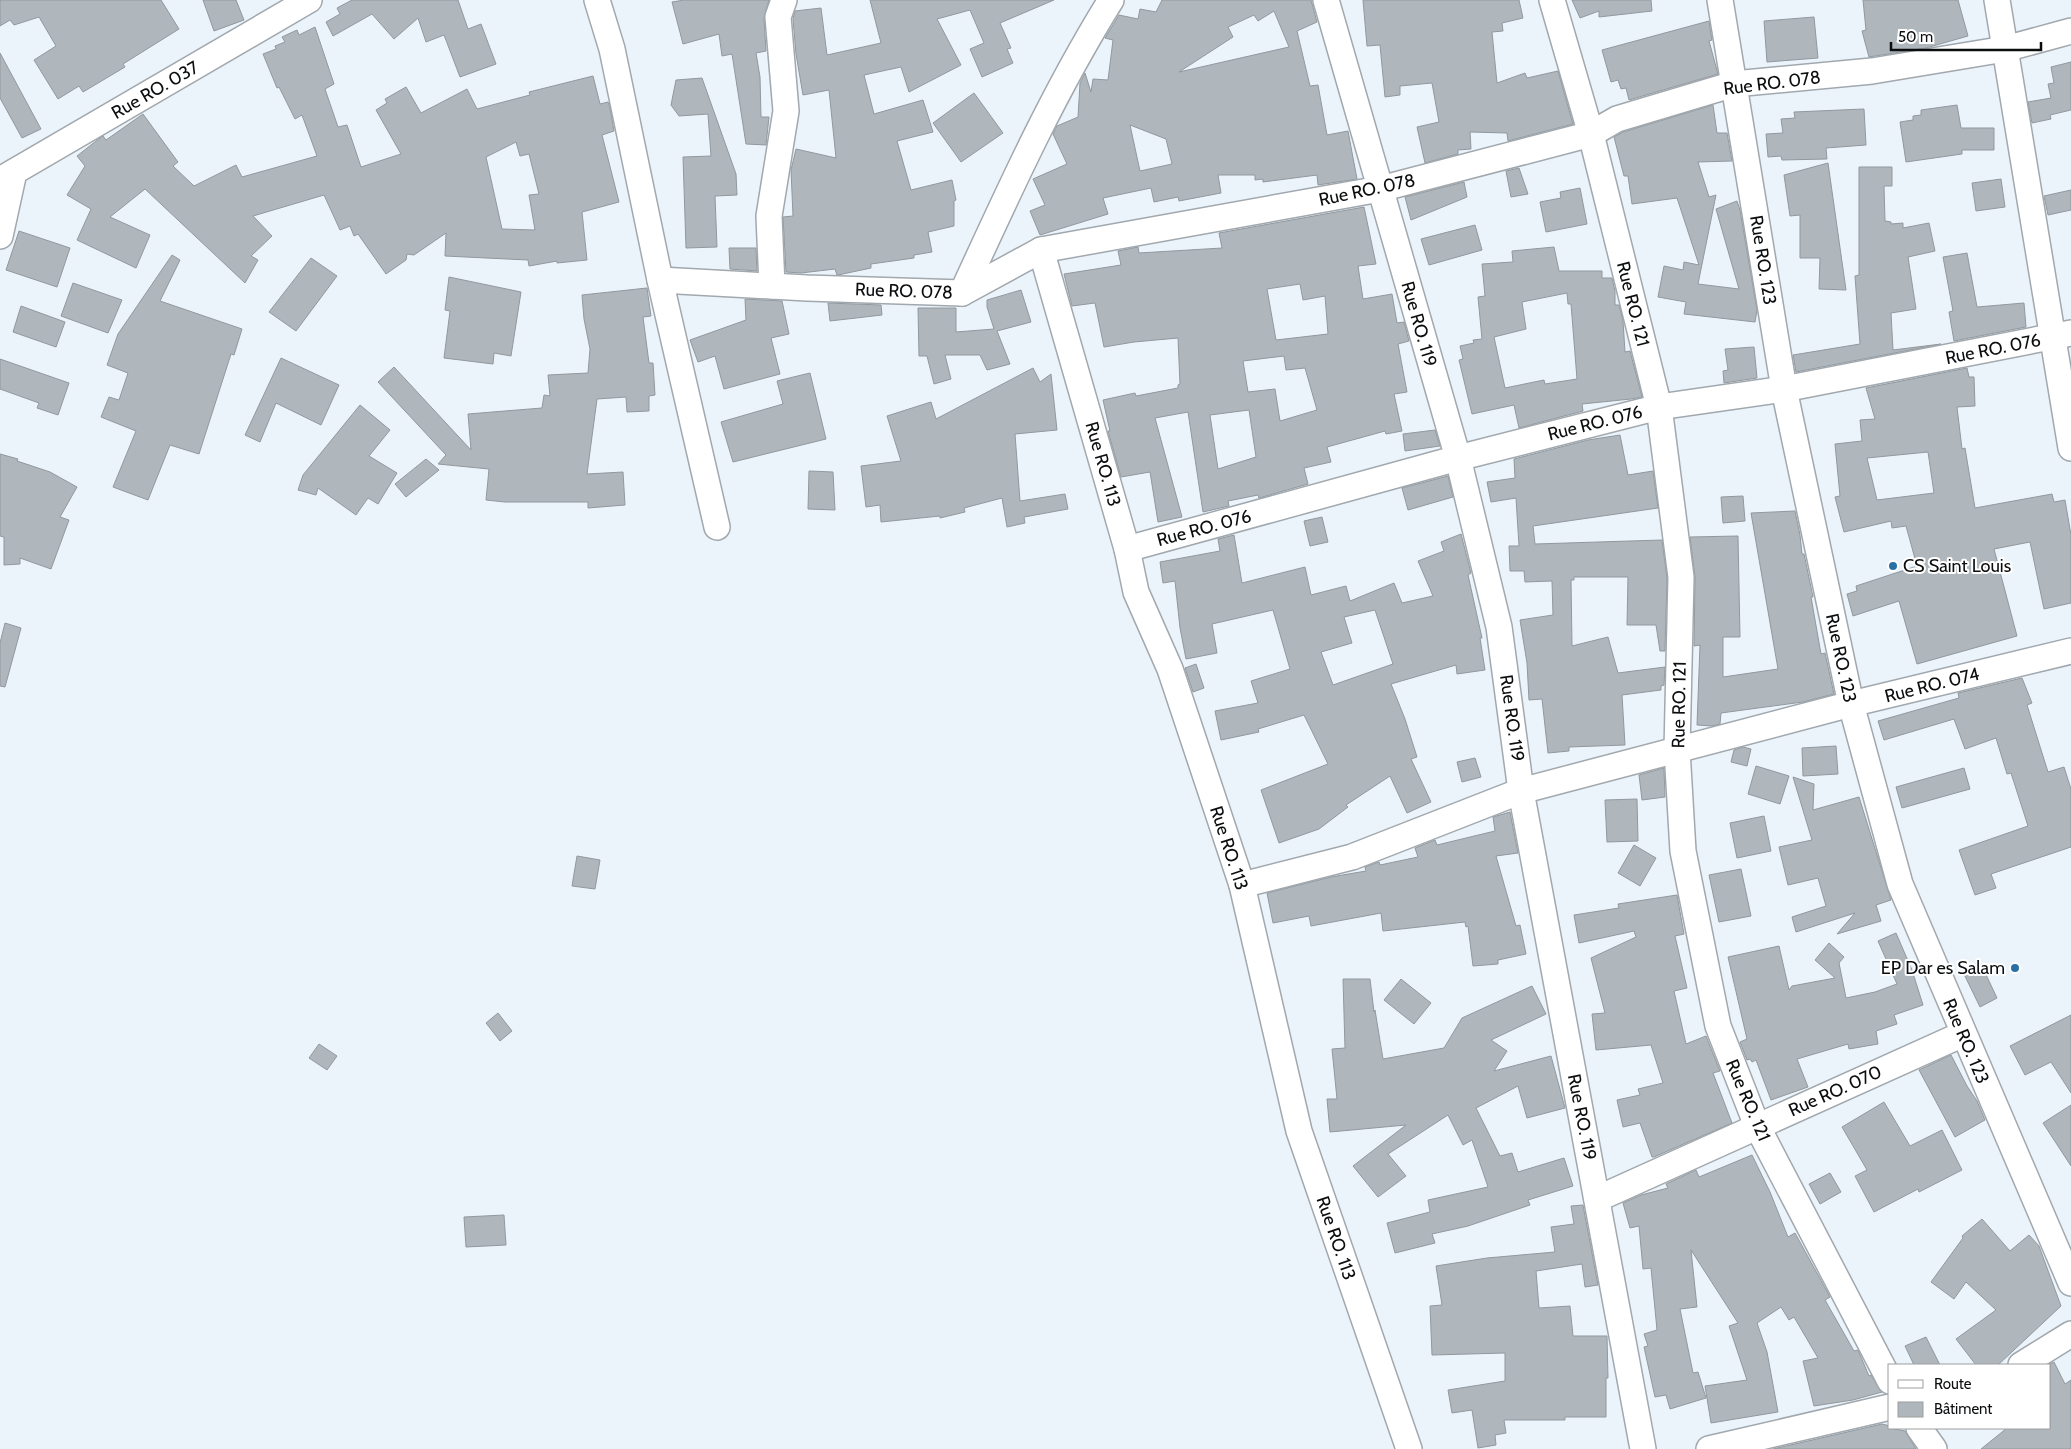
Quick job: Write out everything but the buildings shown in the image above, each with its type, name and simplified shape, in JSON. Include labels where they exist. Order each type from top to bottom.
[{"type":"street","name":"Rue RO. 037","points":[[7,176],[309,0]]},
{"type":"street","points":[[597,0],[612,49],[660,280],[717,528]]},
{"type":"street","points":[[772,286],[769,216],[786,111],[778,17],[784,0]]},
{"type":"street","points":[[962,293],[1042,123],[1088,37],[1111,0]]},
{"type":"street","name":"Rue RO. 119","points":[[1326,0],[1458,458],[1499,628],[1521,791],[1643,1449]]},
{"type":"street","name":"Rue RO. 121","points":[[1552,0],[1591,134],[1659,407],[1681,577],[1678,750],[1683,851],[1718,1026],[1757,1126],[1888,1377]]},
{"type":"street","name":"Rue RO. 123","points":[[1720,0],[1784,389],[1850,704],[1900,884],[2071,1283]]},
{"type":"street","points":[[1998,0],[2005,49],[2061,336],[2071,448]]},
{"type":"street","name":"Rue RO. 078","points":[[660,280],[962,293],[1041,250],[1380,189],[1591,134],[1617,119],[1734,84],[1872,71],[2005,49],[2071,31]]},
{"type":"street","points":[[0,236],[7,176]]},
{"type":"street","name":"Rue RO. 113","points":[[1041,250],[1127,549],[1136,592],[1170,669],[1242,885],[1299,1131],[1409,1449]]},
{"type":"street","name":"Rue RO. 076","points":[[1127,549],[1458,458],[1659,407],[1784,389],[2061,336]]},
{"type":"street","name":"Rue RO. 074","points":[[1242,885],[1352,857],[1521,791],[1850,704],[2071,651]]},
{"type":"street","name":"Rue RO. 070","points":[[1598,1199],[1963,1034]]},
{"type":"street","points":[[2023,1364],[2071,1334]]},
{"type":"street","points":[[1709,1449],[1888,1407]]},
{"type":"street","points":[[1921,1429],[1934,1449]]},
{"type":"place","name":"CS Saint Louis","points":[[1893,566]]},
{"type":"place","name":"EP Dar es Salam","points":[[2015,968]]}]
